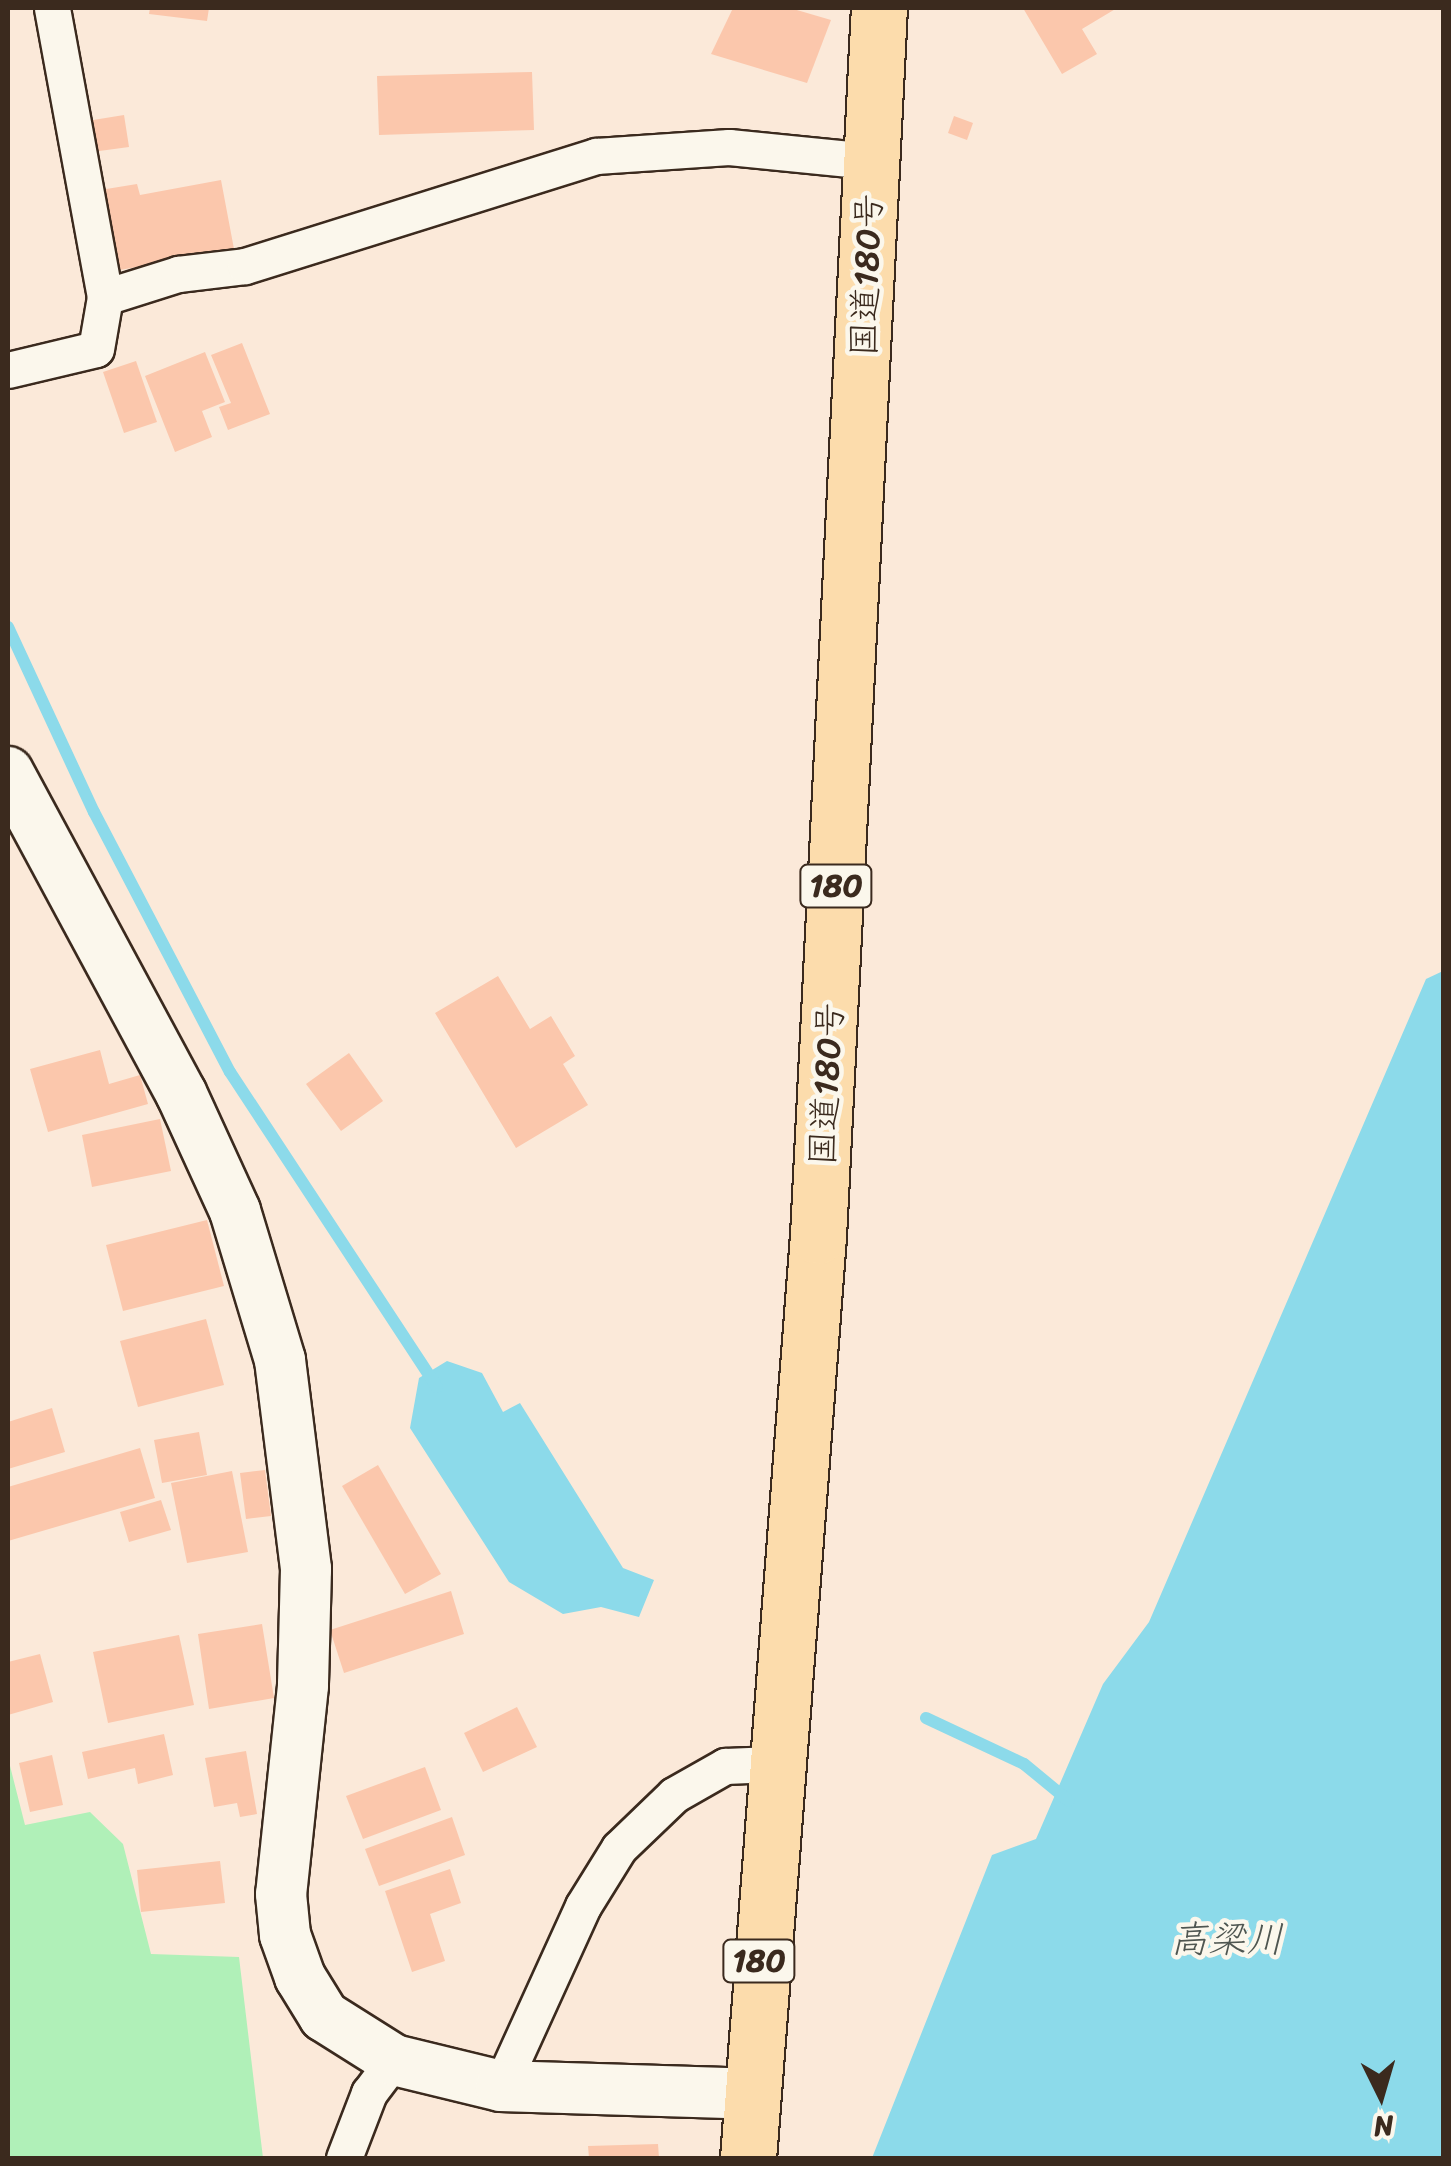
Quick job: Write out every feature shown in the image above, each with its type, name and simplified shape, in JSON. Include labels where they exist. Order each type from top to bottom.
[{"type":"highway","name":"国道180号","points":[[748,2158],[773,1764],[818,1236],[879,8]]},
{"type":"street","points":[[8,370],[96,349],[104,298],[52,8]]},
{"type":"street","points":[[104,298],[178,274],[245,266],[596,156],[730,146],[869,160]]},
{"type":"street","points":[[8,772],[181,1093],[258,1276],[298,1463],[306,1569],[303,1686],[282,1894],[284,1935],[324,2016],[394,2060],[501,2086],[750,2094]]},
{"type":"street","points":[[501,2086],[583,1906],[619,1848],[674,1795],[725,1766],[773,1764]]},
{"type":"street","points":[[344,2158],[369,2093],[394,2060]]},
{"type":"green space","points":[[8,1758],[25,1825],[90,1812],[123,1844],[151,1954],[239,1957],[263,2158],[8,2158]]},
{"type":"water","name":"高梁川","points":[[1443,971],[1443,2158],[872,2158],[992,1855],[1036,1839],[1103,1684],[1149,1622],[1426,979]]},
{"type":"water","points":[[447,1361],[482,1373],[503,1412],[520,1403],[623,1568],[654,1580],[639,1617],[601,1607],[563,1614],[509,1582],[410,1428],[419,1378]]},
{"type":"building","points":[[150,8],[209,8],[207,21],[149,14]]},
{"type":"building","points":[[733,8],[790,8],[831,20],[807,83],[711,54]]},
{"type":"building","points":[[1023,8],[1117,8],[1082,29],[1097,54],[1062,74]]},
{"type":"building","points":[[532,72],[534,130],[379,135],[377,76]]},
{"type":"building","points":[[124,115],[129,147],[92,152],[87,121]]},
{"type":"building","points":[[954,116],[973,123],[967,140],[948,133]]},
{"type":"building","points":[[221,180],[234,249],[109,272],[94,191],[137,184],[140,195]]},
{"type":"building","points":[[242,343],[270,414],[228,430],[219,407],[231,403],[211,355]]},
{"type":"building","points":[[205,352],[225,402],[202,411],[212,437],[175,452],[145,376]]},
{"type":"building","points":[[136,361],[157,422],[124,433],[103,372]]},
{"type":"building","points":[[498,976],[530,1029],[551,1016],[575,1056],[563,1064],[588,1105],[516,1148],[435,1013]]},
{"type":"building","points":[[100,1050],[109,1084],[140,1075],[148,1104],[48,1132],[30,1069]]},
{"type":"building","points":[[349,1053],[383,1101],[341,1131],[306,1084]]},
{"type":"building","points":[[160,1119],[171,1171],[92,1187],[82,1135]]},
{"type":"building","points":[[207,1220],[224,1286],[123,1311],[106,1245]]},
{"type":"building","points":[[206,1319],[224,1385],[138,1407],[120,1341]]},
{"type":"building","points":[[52,1408],[65,1452],[8,1469],[8,1422]]},
{"type":"building","points":[[199,1432],[207,1475],[162,1483],[154,1440]]},
{"type":"building","points":[[140,1448],[155,1498],[8,1541],[8,1487]]},
{"type":"building","points":[[378,1465],[441,1574],[405,1594],[342,1486]]},
{"type":"building","points":[[265,1470],[271,1516],[246,1519],[240,1473]]},
{"type":"building","points":[[232,1471],[248,1552],[187,1563],[171,1483]]},
{"type":"building","points":[[161,1500],[171,1530],[129,1542],[120,1512]]},
{"type":"building","points":[[451,1591],[464,1634],[344,1673],[330,1630]]},
{"type":"building","points":[[262,1624],[274,1698],[209,1709],[198,1634]]},
{"type":"building","points":[[179,1635],[194,1705],[108,1723],[93,1652]]},
{"type":"building","points":[[40,1654],[53,1702],[8,1715],[8,1662]]},
{"type":"building","points":[[517,1707],[537,1747],[483,1772],[464,1733]]},
{"type":"building","points":[[164,1734],[173,1775],[138,1784],[135,1768],[88,1779],[82,1752]]},
{"type":"building","points":[[246,1751],[257,1814],[240,1817],[237,1803],[214,1807],[205,1758]]},
{"type":"building","points":[[52,1755],[63,1805],[30,1812],[19,1763]]},
{"type":"building","points":[[425,1767],[441,1810],[363,1839],[346,1796]]},
{"type":"building","points":[[452,1817],[465,1855],[379,1886],[365,1849]]},
{"type":"building","points":[[220,1861],[225,1903],[141,1912],[137,1870]]},
{"type":"building","points":[[450,1869],[461,1903],[430,1914],[445,1961],[412,1972],[385,1891]]},
{"type":"building","points":[[658,2144],[659,2158],[589,2158],[588,2146]]},
{"type":"waterway","points":[[8,627],[94,812],[230,1072],[437,1387]]},
{"type":"waterway","points":[[926,1718],[1024,1764],[1069,1801]]}]
